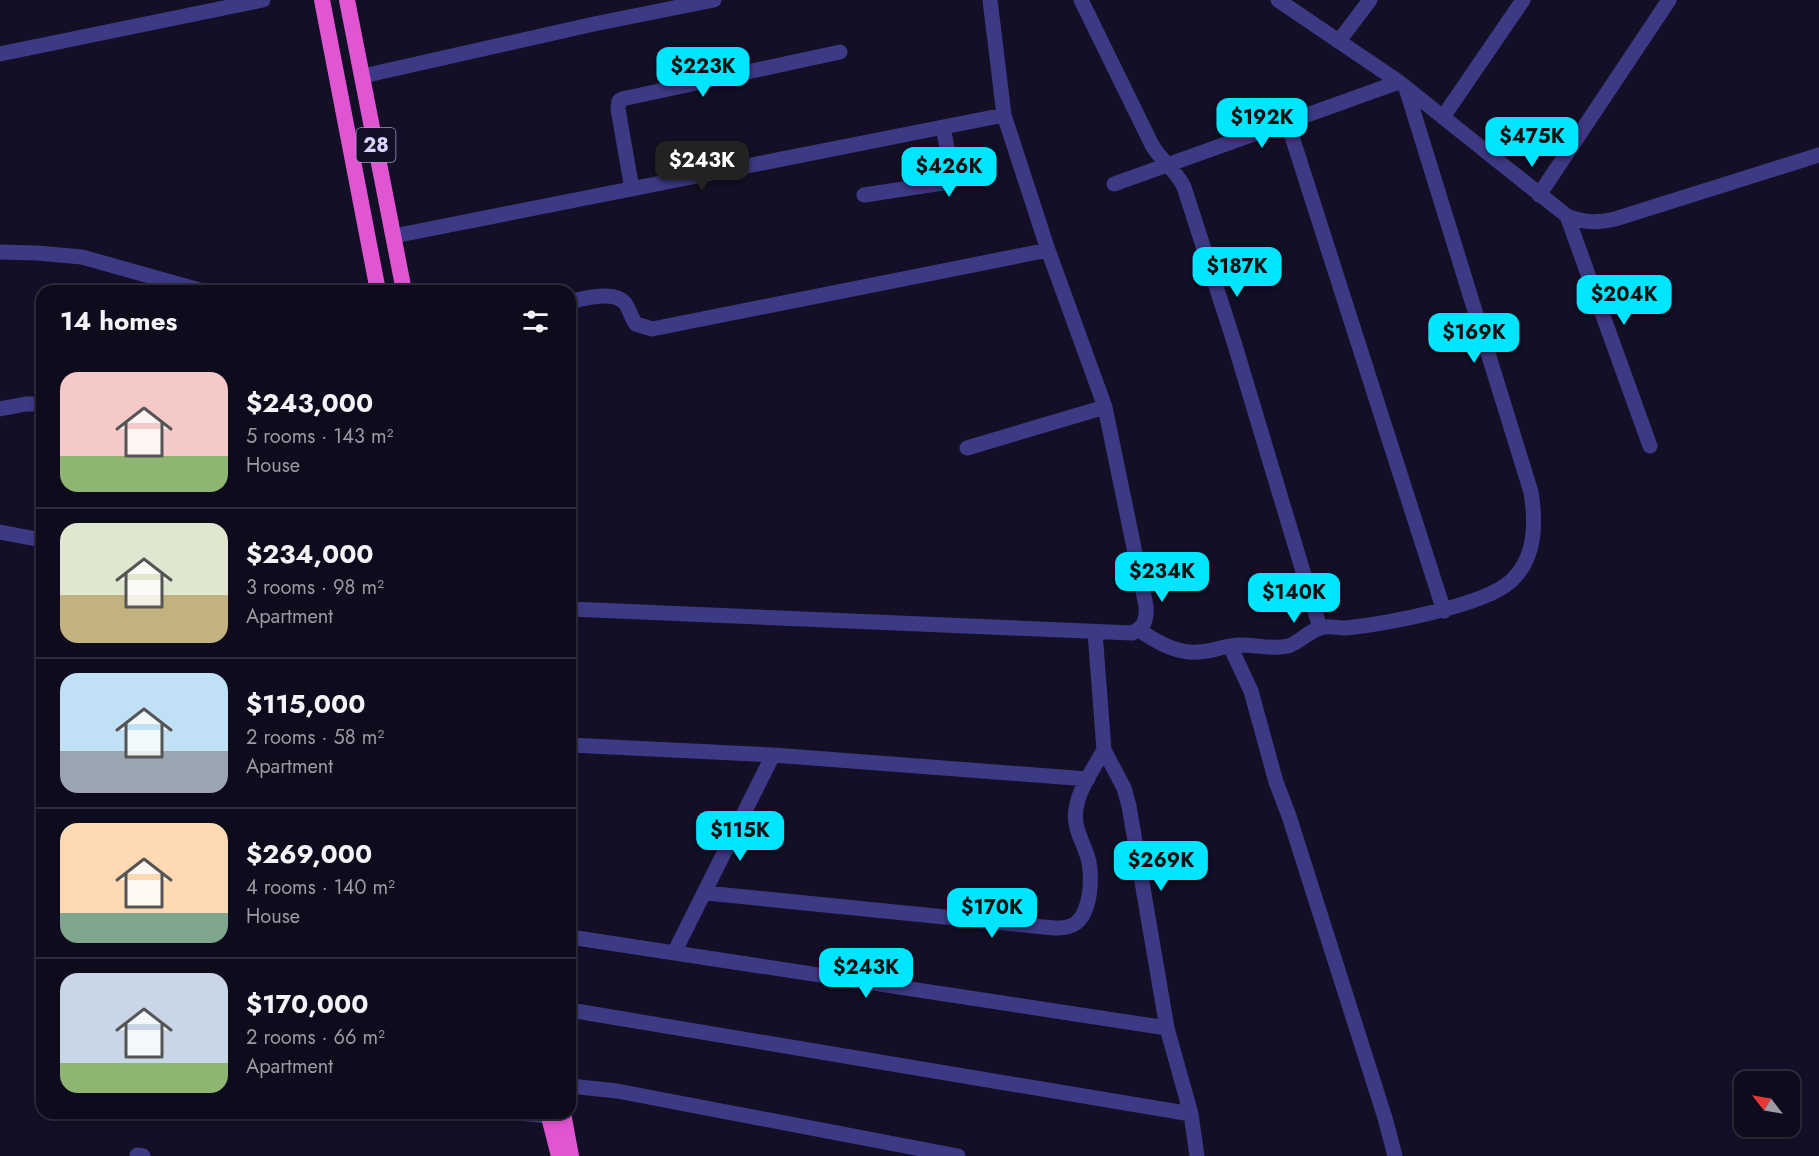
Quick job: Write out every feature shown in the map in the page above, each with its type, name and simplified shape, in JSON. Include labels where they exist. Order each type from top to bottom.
[{"type":"highway","name":"28","points":[[322,0],[377,285]]},
{"type":"highway","name":"28","points":[[347,0],[403,285]]},
{"type":"highway","points":[[554,1119],[559,1156]]},
{"type":"highway","points":[[555,1119],[571,1156]]},
{"type":"street","points":[[0,54],[263,0]]},
{"type":"street","points":[[363,76],[594,24],[714,0]]},
{"type":"street","points":[[576,609],[1132,633],[1139,630],[1145,623],[1146,606],[1105,407],[1048,250],[1004,115],[990,0]]},
{"type":"street","points":[[1081,0],[1152,145],[1157,154],[1176,172],[1184,187],[1234,342],[1320,628]]},
{"type":"street","points":[[1278,0],[1402,85],[1539,195],[1567,216],[1581,222],[1597,223],[1615,219],[1819,154]]},
{"type":"street","points":[[1339,41],[1370,0]]},
{"type":"street","points":[[1443,117],[1523,0]]},
{"type":"street","points":[[1539,195],[1669,0]]},
{"type":"street","points":[[632,189],[618,109],[619,101],[622,99],[840,51]]},
{"type":"street","points":[[1114,184],[1170,166],[1287,121],[1402,85]]},
{"type":"street","points":[[1139,630],[1165,645],[1182,651],[1206,652],[1230,646],[1289,646],[1320,628],[1347,628],[1444,611],[1501,589],[1520,572],[1531,548],[1534,524],[1531,492],[1402,85]]},
{"type":"street","points":[[394,236],[1004,115]]},
{"type":"street","points":[[1287,121],[1444,611]]},
{"type":"street","points":[[864,195],[943,183],[948,180],[951,169],[943,127]]},
{"type":"street","points":[[1567,216],[1650,446]]},
{"type":"street","points":[[576,300],[609,296],[617,298],[624,302],[636,324],[652,329],[1048,250]]},
{"type":"street","points":[[0,252],[37,252],[82,257],[182,285]]},
{"type":"street","points":[[0,409],[36,404]]},
{"type":"street","points":[[967,448],[1105,407]]},
{"type":"street","points":[[0,532],[36,539]]},
{"type":"street","points":[[1095,632],[1104,750],[1124,788],[1129,806],[1167,1028],[1191,1114],[1197,1156]]},
{"type":"street","points":[[1230,646],[1251,691],[1276,782],[1382,1107],[1395,1156]]},
{"type":"street","points":[[576,745],[773,755],[1088,779]]},
{"type":"street","points":[[706,893],[1066,928],[1076,922],[1083,913],[1090,886],[1088,860],[1075,818],[1078,799],[1104,750]]},
{"type":"street","points":[[674,953],[773,755]]},
{"type":"street","points":[[576,938],[1167,1028]]},
{"type":"street","points":[[576,1011],[1191,1114]]},
{"type":"street","points":[[576,1086],[611,1089],[958,1156]]}]
